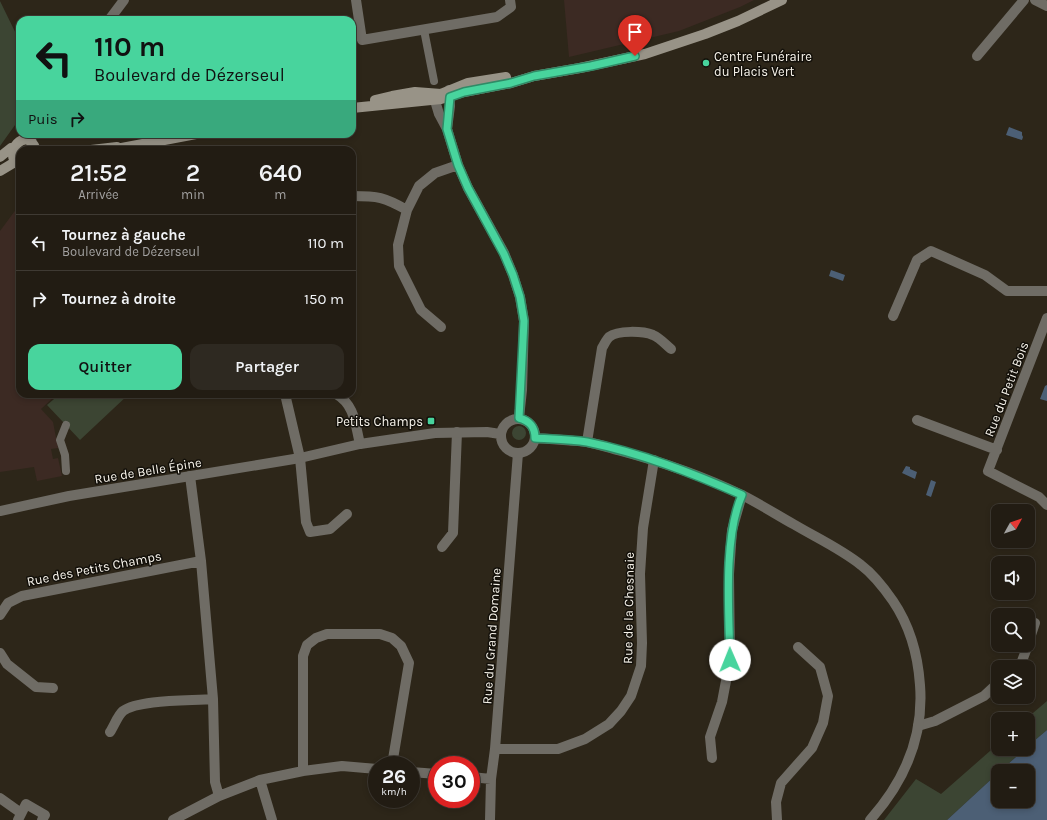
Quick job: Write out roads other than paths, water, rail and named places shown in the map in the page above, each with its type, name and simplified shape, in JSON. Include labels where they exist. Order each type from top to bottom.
[{"type":"main road","points":[[356,107],[464,92],[511,83],[534,76],[613,62],[652,52],[705,34],[738,21],[782,0]]},
{"type":"main road","points":[[130,146],[174,138]]},
{"type":"main road","points":[[0,157],[16,141],[26,140],[35,145]]},
{"type":"main road","points":[[16,141],[11,156],[16,162]]},
{"type":"main road","points":[[126,146],[135,145]]},
{"type":"main road","points":[[0,170],[16,165]]},
{"type":"street","points":[[112,16],[124,0]]},
{"type":"street","points":[[356,0],[362,40],[498,17],[511,7],[510,0]]},
{"type":"street","points":[[977,56],[1024,0]]},
{"type":"street","points":[[1035,0],[1047,6]]},
{"type":"street","points":[[424,30],[434,81]]},
{"type":"street","points":[[447,129],[450,93]]},
{"type":"street","points":[[434,97],[439,114],[447,129],[458,165],[504,254],[520,297],[524,321],[519,418]]},
{"type":"street","points":[[441,327],[421,310],[399,266],[398,245],[407,210],[420,186],[435,173],[458,165]]},
{"type":"street","points":[[356,196],[374,196],[388,199],[407,210]]},
{"type":"street","points":[[893,316],[917,260],[931,251],[985,275],[1007,291],[1047,292]]},
{"type":"street","name":"Rue du Petit Bois","points":[[1047,318],[1043,339],[988,471],[1039,497],[1047,506]]},
{"type":"street","points":[[587,442],[602,348],[609,337],[622,332],[652,335],[660,339],[670,349]]},
{"type":"street","points":[[286,398],[300,458],[306,522],[310,532],[330,529],[347,514]]},
{"type":"street","points":[[341,398],[352,409],[360,444]]},
{"type":"street","points":[[514,418],[519,418],[525,420],[533,427],[535,438],[530,448],[526,451],[518,453],[510,452],[502,444],[500,434],[504,424],[514,418]]},
{"type":"street","name":"Rue du Petit Bois","points":[[917,420],[997,450]]},
{"type":"street","points":[[66,425],[60,440],[65,455],[66,471]]},
{"type":"street","points":[[442,547],[453,533],[457,432]]},
{"type":"street","name":"Rue de Belle Épine","points":[[0,511],[68,496],[300,458],[360,444],[435,433],[487,432],[500,434]]},
{"type":"street","points":[[535,438],[587,442],[654,460],[696,475],[742,495],[843,552],[862,566],[880,584],[894,602],[907,627],[915,649],[919,667],[921,697],[918,726],[912,752],[901,776],[886,802],[870,820]]},
{"type":"street","name":"Rue du Grand Domaine","points":[[490,820],[491,779],[495,749],[518,453]]},
{"type":"street","name":"Rue de la Chesnaie","points":[[495,749],[558,749],[585,739],[609,724],[630,696],[641,666],[642,643],[640,574],[643,528],[654,460]]},
{"type":"street","points":[[190,476],[201,561],[213,699],[215,782],[220,796]]},
{"type":"street","points":[[712,758],[710,737],[722,702],[730,660],[729,574],[732,530],[742,495]]},
{"type":"street","name":"Rue des Petits Champs","points":[[0,615],[8,603],[22,596],[201,561]]},
{"type":"street","points":[[303,771],[303,656],[307,646],[316,638],[326,634],[380,634],[392,638],[401,646],[406,654],[409,663],[394,756]]},
{"type":"street","points":[[777,820],[776,802],[781,783],[812,748],[823,723],[828,696],[820,667],[798,647]]},
{"type":"street","points":[[0,653],[7,664],[36,687],[53,688]]},
{"type":"street","points":[[918,726],[935,721],[984,696],[991,690]]},
{"type":"street","points":[[110,732],[123,711],[136,705],[213,699]]},
{"type":"street","points":[[173,820],[220,796],[260,780],[303,771],[342,766],[368,768]]},
{"type":"street","points":[[480,778],[491,779]]},
{"type":"street","points":[[260,780],[272,820]]},
{"type":"street","points":[[0,798],[20,816],[26,804],[45,815],[42,820]]},
{"type":"water","points":[[1009,127],[1022,132],[1022,140],[1006,135]]},
{"type":"water","points":[[831,270],[845,275],[843,281],[829,276]]},
{"type":"water","points":[[1047,385],[1047,401],[1040,399],[1045,386]]},
{"type":"water","points":[[906,466],[917,472],[915,479],[902,473]]},
{"type":"water","points":[[931,480],[936,482],[931,497],[926,495]]},
{"type":"water","points":[[1047,730],[1047,820],[947,820],[991,779],[991,808],[1035,808],[1035,764],[1008,764],[1017,756],[1035,756],[1035,740]]},
{"type":"place","name":"Centre Funéraire du Placis Vert","points":[[706,63]]},
{"type":"place","name":"Petits Champs","points":[[431,421]]}]
